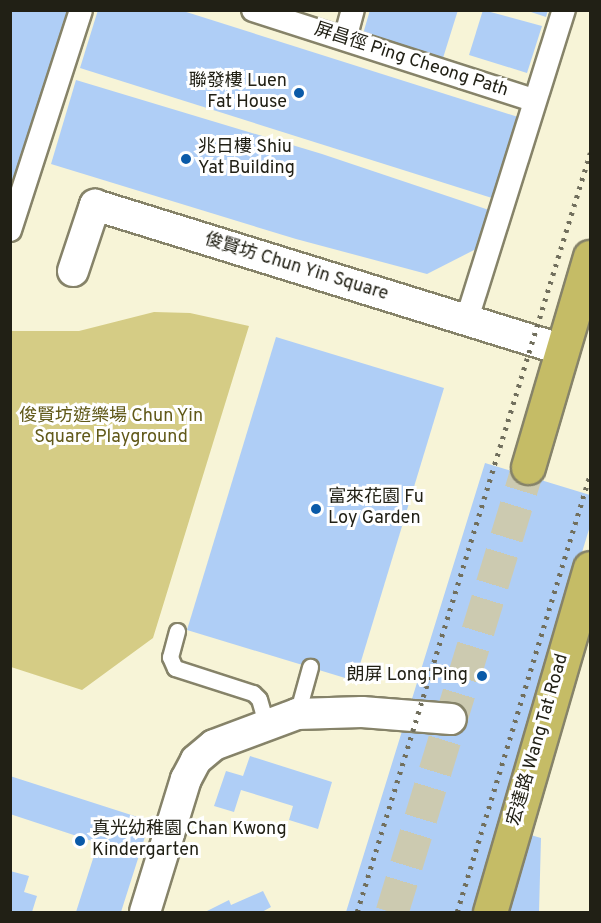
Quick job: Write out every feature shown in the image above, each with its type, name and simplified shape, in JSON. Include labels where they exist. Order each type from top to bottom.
[{"type":"main road","points":[[528,467],[591,257]]},
{"type":"main road","name":"宏達路 Wang Tat Road","points":[[490,912],[591,568]]},
{"type":"street","points":[[10,230],[81,10]]},
{"type":"street","name":"屏昌徑 Ping Cheong Path","points":[[253,10],[534,100]]},
{"type":"street","points":[[345,39],[353,10]]},
{"type":"street","points":[[466,322],[564,10]]},
{"type":"street","name":"俊賢坊 Chun Yin Square","points":[[73,271],[94,205],[466,322],[563,350]]},
{"type":"street","points":[[145,912],[186,779],[196,760],[214,745],[266,723],[297,714],[362,712],[451,719]]},
{"type":"lane","points":[[177,631],[170,657],[175,668],[252,693],[259,699],[266,723]]},
{"type":"lane","points":[[297,714],[310,667]]},
{"type":"green space","name":"俊賢坊遊樂場 Chun Yin Square Playground","points":[[154,312],[190,313],[249,326],[153,638],[82,690],[11,667],[11,331],[79,331]]},
{"type":"building","points":[[10,10],[68,10],[11,194],[10,194]]},
{"type":"building","name":"聯發樓 Luen Fat House","points":[[98,10],[180,10],[518,117],[492,198],[80,68]]},
{"type":"building","points":[[370,10],[458,10],[443,58],[363,34]]},
{"type":"building","points":[[483,10],[542,26],[527,73],[469,55]]},
{"type":"building","points":[[525,10],[548,10],[546,17]]},
{"type":"building","name":"兆日樓 Shiu Yat Building","points":[[76,80],[322,154],[489,210],[478,248],[427,274],[296,239],[51,164]]},
{"type":"building","name":"富來花園 Fu Loy Garden","points":[[276,337],[444,388],[355,681],[187,630]]},
{"type":"building","name":"朗屏 Long Ping","points":[[485,463],[590,495],[590,526],[499,826],[541,838],[539,912],[346,912]]},
{"type":"building","points":[[250,756],[332,782],[318,829],[289,820],[293,806],[241,790],[234,812],[214,806],[226,771],[243,776]]},
{"type":"building","points":[[10,776],[150,821],[121,912],[76,912],[98,843],[10,814]]},
{"type":"building","points":[[10,871],[29,876],[24,892],[37,896],[32,912],[10,912]]},
{"type":"building","points":[[263,891],[271,907],[262,912],[205,912],[229,900],[231,905]]},
{"type":"tunnel","points":[[392,912],[528,467]]},
{"type":"railway","points":[[357,912],[590,153]]},
{"type":"railway","points":[[457,912],[590,474]]},
{"type":"place","name":"聯發樓 Luen Fat House","points":[[299,93]]},
{"type":"place","name":"兆日樓 Shiu Yat Building","points":[[186,159]]},
{"type":"place","name":"富來花園 Fu Loy Garden","points":[[316,509]]},
{"type":"place","name":"朗屏 Long Ping","points":[[482,676]]},
{"type":"place","name":"真光幼稚園 Chan Kwong Kindergarten","points":[[80,841]]}]
